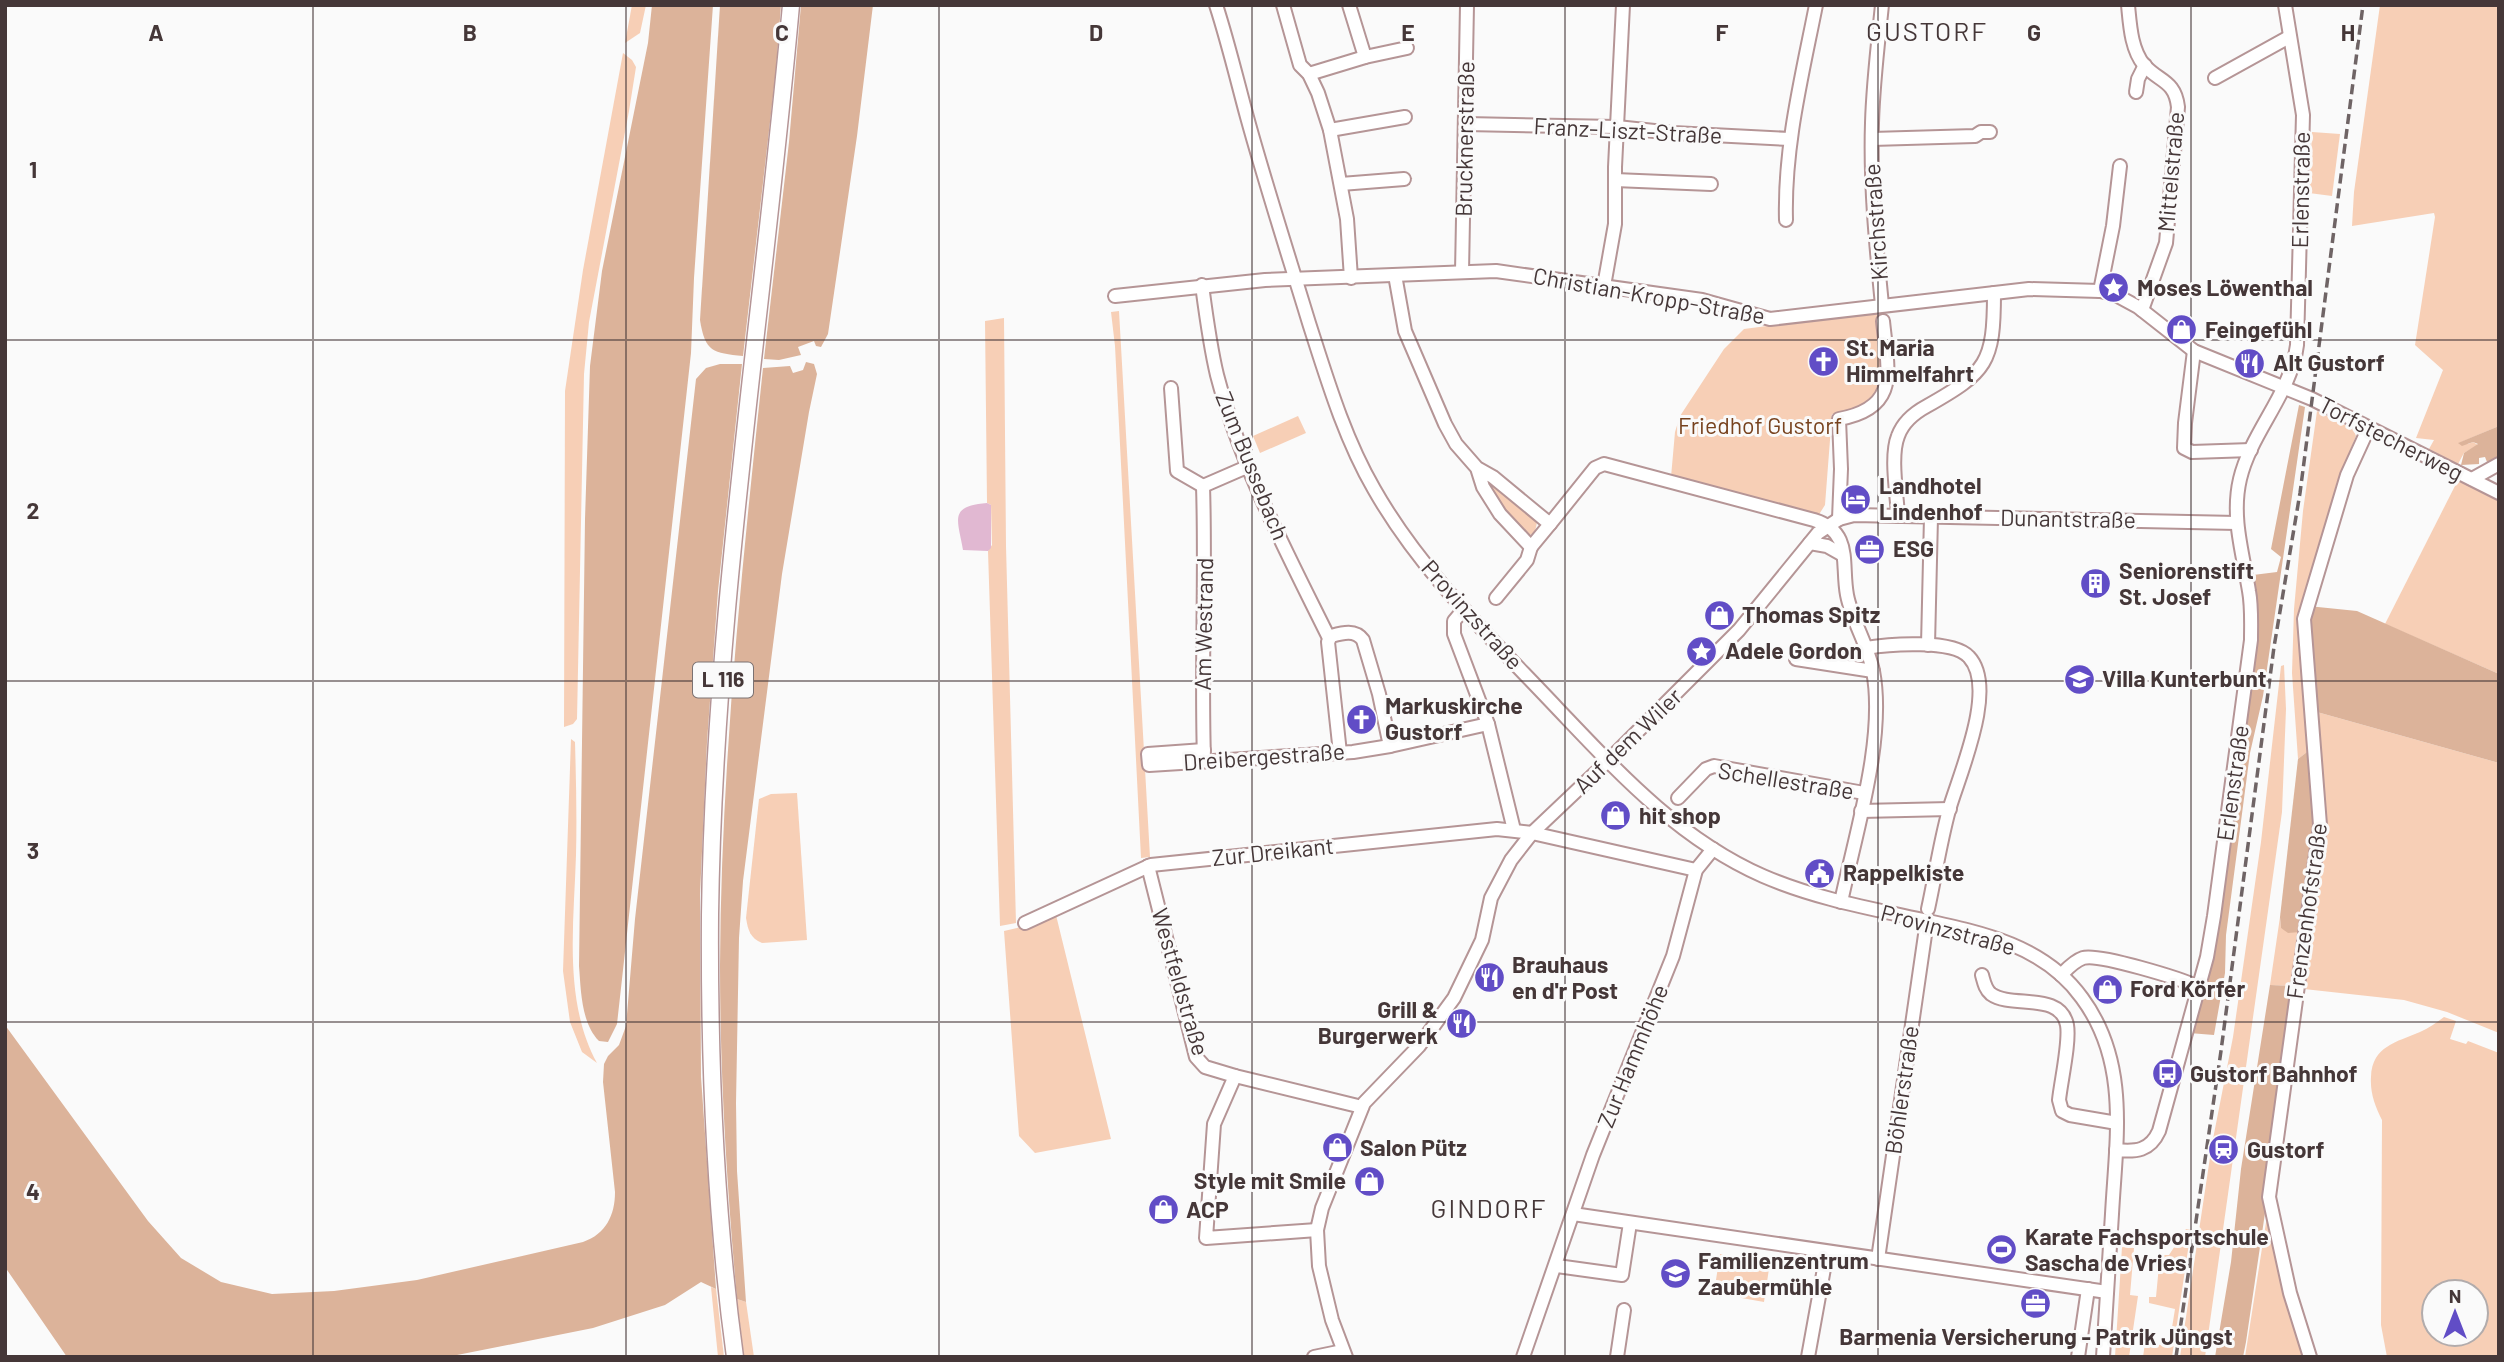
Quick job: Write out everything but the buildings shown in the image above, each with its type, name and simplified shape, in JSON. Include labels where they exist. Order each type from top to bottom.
[{"type":"main road","name":"L 116","points":[[735,1357],[720,1218],[713,1115],[710,914],[720,722],[735,536],[791,5]]},
{"type":"street","name":"Provinzstraße","points":[[1216,5],[1295,280],[1337,409],[1368,478],[1403,536],[1464,609],[1653,806],[1713,849],[1773,880],[1841,902],[1927,915],[2009,943],[2040,958],[2061,975],[2083,999],[2107,1044],[2116,1087],[2118,1123],[2103,1357]]},
{"type":"street","points":[[1283,5],[1300,65],[1309,74],[1321,100],[1330,130],[1350,243],[1351,278]]},
{"type":"street","points":[[1349,5],[1366,57]]},
{"type":"street","name":"Brucknerstraße","points":[[1462,272],[1467,5]]},
{"type":"street","points":[[1604,286],[1615,224],[1623,5]]},
{"type":"street","points":[[1786,220],[1785,197],[1790,139],[1815,5]]},
{"type":"street","name":"Kirchstraße","points":[[1882,5],[1873,91],[1872,139],[1873,218],[1882,305]]},
{"type":"street","name":"Mittelstraße","points":[[2128,5],[2133,39],[2145,65],[2172,86],[2178,107],[2166,243],[2142,310]]},
{"type":"street","name":"Erlenstraße","points":[[2116,1150],[2142,1150],[2157,1136],[2210,942],[2250,654],[2250,600],[2237,523],[2239,482],[2251,450],[2294,362],[2297,345],[2303,135],[2301,99],[2285,5]]},
{"type":"street","points":[[2215,78],[2289,37]]},
{"type":"street","points":[[1309,74],[1406,48]]},
{"type":"street","points":[[2136,92],[2138,79],[2145,65]]},
{"type":"street","points":[[1330,130],[1405,117]]},
{"type":"street","name":"Franz-Liszt-Straße","points":[[1465,124],[1618,127],[1673,133],[1790,139]]},
{"type":"street","name":"Kirchstraße","points":[[1872,139],[1975,136],[1981,132],[1990,132]]},
{"type":"street","points":[[2100,291],[2113,226],[2120,166]]},
{"type":"street","points":[[1341,184],[1404,179]]},
{"type":"street","points":[[1615,180],[1711,184]]},
{"type":"street","name":"Christian-Kropp-Straße","points":[[1115,296],[1202,285],[1503,271],[1712,302],[1770,319],[1994,293],[2046,289],[2100,291],[2119,296],[2142,310],[2194,351],[2283,386]]},
{"type":"street","points":[[1395,275],[1405,331],[1427,387],[1451,435],[1477,468],[1483,486],[1500,514],[1531,547]]},
{"type":"street","name":"Zum Bussebach","points":[[1202,285],[1217,372],[1249,466],[1329,638]]},
{"type":"street","points":[[1496,598],[1527,560],[1531,547],[1596,467],[1604,464],[1833,522],[1854,515],[1898,516],[1895,450],[1898,433],[1912,415],[1976,374],[1990,351],[1994,293]]},
{"type":"street","points":[[1833,522],[1841,469],[1839,419],[1864,413],[1882,397],[1887,372],[1883,321]]},
{"type":"street","points":[[2194,351],[2184,448],[2192,452],[2251,450]]},
{"type":"street","name":"Torfstecherweg","points":[[2283,386],[2499,493]]},
{"type":"street","points":[[1171,388],[1177,471],[1203,486],[1249,466]]},
{"type":"street","name":"Frenzenhofstraße","points":[[2310,1357],[2287,1284],[2269,1197],[2320,825],[2304,619],[2347,475],[2369,427]]},
{"type":"street","points":[[2472,479],[2499,464]]},
{"type":"street","points":[[1477,468],[1493,477],[1550,524]]},
{"type":"street","name":"Am Westrand","points":[[1203,486],[1204,756]]},
{"type":"street","name":"Dunantstraße","points":[[1898,516],[2237,523]]},
{"type":"street","points":[[1866,648],[1928,646],[1931,517]]},
{"type":"street","name":"Auf dem Wiler","points":[[1362,1107],[1419,1046],[1447,1009],[1482,940],[1491,898],[1511,860],[1532,833],[1739,630],[1810,542],[1833,522]]},
{"type":"street","name":"Schellestraße","points":[[1833,522],[1840,537],[1848,599],[1873,671],[1876,695],[1874,738],[1841,902]]},
{"type":"street","points":[[1810,542],[1827,546],[1843,555]]},
{"type":"street","points":[[1464,609],[1454,621],[1453,631],[1488,724],[1514,830]]},
{"type":"street","points":[[1340,753],[1329,638],[1351,632],[1362,638],[1378,689],[1390,746]]},
{"type":"street","name":"Böhlerstraße","points":[[1878,1259],[1927,915],[1950,809],[1979,703],[1979,679],[1975,664],[1964,652],[1949,647],[1928,646]]},
{"type":"street","points":[[1796,659],[1873,671]]},
{"type":"street","name":"Dreibergestraße","points":[[1204,756],[1340,753],[1390,746],[1488,724]]},
{"type":"street","name":"Schellestraße","points":[[1678,798],[1706,769],[1714,765],[1864,793]]},
{"type":"street","points":[[1861,811],[1950,809]]},
{"type":"street","name":"Zur Dreikant","points":[[1025,923],[1148,866],[1497,829],[1532,833],[1696,870]]},
{"type":"street","name":"Zur Hammhöhe","points":[[1523,1357],[1593,1155],[1673,956],[1696,870],[1713,849]]},
{"type":"street","name":"Westfeldstraße","points":[[1148,866],[1197,1060],[1209,1069],[1235,1076]]},
{"type":"street","points":[[2061,975],[2078,960],[2091,957],[2165,974],[2198,987]]},
{"type":"street","name":"Provinzstraße","points":[[1982,975],[1986,988],[1994,995],[2050,1005],[2064,1017],[2067,1032],[2059,1103],[2062,1111],[2070,1115],[2118,1123]]},
{"type":"street","points":[[1314,1357],[1344,1354],[1323,1286],[1317,1230],[1324,1201],[1362,1107],[1235,1076],[1215,1120],[1206,1238],[1317,1230]]},
{"type":"street","points":[[1573,1214],[2107,1292]]},
{"type":"street","points":[[1556,1266],[1622,1275],[1630,1223]]},
{"type":"street","points":[[1808,1357],[1826,1252]]},
{"type":"street","points":[[2078,1357],[2088,1289]]},
{"type":"street","points":[[1617,1357],[1624,1310]]},
{"type":"green space","points":[[632,5],[646,5],[640,33],[625,43]]},
{"type":"green space","points":[[2380,5],[2499,5],[2499,426],[2459,443],[2473,442],[2478,445],[2464,453],[2458,464],[2429,449],[2434,440],[2416,438],[2443,370],[2415,345],[2434,213],[2352,226],[2354,192]]},
{"type":"green space","points":[[623,53],[636,67],[589,322],[584,374],[577,719],[573,724],[564,727],[565,391],[583,270]]},
{"type":"green space","points":[[2312,132],[2340,134],[2332,196],[2309,193]]},
{"type":"green space","points":[[1119,311],[1150,857],[1141,858],[1115,346],[1111,312]]},
{"type":"green space","name":"Friedhof Gustorf","points":[[1877,311],[1882,356],[1880,389],[1876,400],[1842,414],[1832,414],[1825,505],[1818,516],[1671,477],[1675,432],[1680,416],[1724,349],[1744,329]]},
{"type":"green space","points":[[1004,318],[1006,546],[1016,923],[1000,926],[988,551],[992,545],[991,505],[987,503],[985,321]]},
{"type":"green space","points":[[2317,411],[2353,429],[2356,436],[2337,482],[2300,616],[2312,760],[2307,752],[2298,759],[2292,673],[2294,609],[2303,511]]},
{"type":"green space","points":[[1298,416],[1306,433],[1260,453],[1253,436]]},
{"type":"green space","points":[[1482,474],[1537,520],[1534,532],[1528,534],[1519,529]]},
{"type":"green space","points":[[2459,478],[2499,498],[2499,674],[2385,624]]},
{"type":"green space","points":[[2284,665],[2286,709],[2282,812],[2205,1357],[2180,1357],[2212,1144],[2233,1037],[2261,842],[2281,666]]},
{"type":"green space","points":[[2317,712],[2499,763],[2499,1033],[2447,1012],[2404,1000],[2301,987]]},
{"type":"green space","points":[[571,739],[575,742],[576,798],[573,934],[575,988],[586,1039],[597,1063],[582,1052],[570,1022],[563,971]]},
{"type":"green space","points":[[797,793],[807,940],[762,943],[750,933],[746,918],[759,799],[771,794]]},
{"type":"green space","points":[[1055,911],[1111,1139],[1035,1153],[1019,1136],[1004,931]]},
{"type":"green space","points":[[2280,917],[2281,928],[2300,932],[2294,986],[2270,985]]},
{"type":"green space","points":[[2444,1017],[2456,1021],[2450,1039],[2466,1044],[2468,1041],[2499,1053],[2499,1357],[2387,1357],[2381,1325],[2382,1120],[2372,1094],[2372,1067],[2376,1058],[2387,1047]]},
{"type":"green space","points":[[2267,1216],[2307,1357],[2245,1357]]},
{"type":"green space","points":[[2186,1229],[2191,1230],[2172,1357],[2143,1357],[2145,1343],[2169,1346],[2175,1309],[2149,1303],[2149,1297],[2156,1297],[2160,1255],[2169,1255]]},
{"type":"green space","points":[[2122,1247],[2134,1248],[2130,1295],[2138,1296],[2129,1357],[2115,1357]]},
{"type":"green space","points":[[1720,1254],[1770,1262],[1764,1302],[1714,1293]]},
{"type":"green space","points":[[711,1287],[716,1289],[724,1357],[718,1357]]},
{"type":"green space","points":[[737,1299],[746,1302],[754,1357],[744,1357]]},
{"type":"shaded area","points":[[652,5],[713,5],[691,353],[617,1024],[608,1042],[599,1041],[585,1016],[579,966],[585,519],[590,366],[602,271],[648,43]]},
{"type":"shaded area","points":[[720,5],[781,5],[743,356],[724,354],[712,349],[705,339],[700,320]]},
{"type":"shaded area","points":[[801,5],[873,5],[828,334],[821,347],[816,346],[814,341],[798,347],[801,355],[779,360],[764,359],[789,142]]},
{"type":"shaded area","points":[[806,362],[814,364],[817,374],[782,574],[743,881],[739,938],[737,1171],[746,1302],[737,1299],[721,1049],[724,816],[740,592],[763,368],[790,366],[793,373],[803,370]]},
{"type":"shaded area","points":[[720,364],[742,364],[718,591],[700,895],[701,1077],[716,1289],[701,1282],[665,1305],[593,1328],[447,1357],[67,1357],[5,1267],[5,1025],[148,1221],[181,1258],[221,1282],[272,1294],[334,1291],[417,1280],[583,1242],[598,1234],[608,1223],[615,1192],[603,1082],[604,1064],[619,1045],[626,1026],[635,919],[696,379],[706,368]]},
{"type":"shaded area","points":[[2299,405],[2305,407],[2263,696],[2250,753],[2226,935],[2225,973],[2214,1035],[2189,1033],[2212,943],[2258,643],[2253,575],[2277,572],[2281,557],[2271,549]]},
{"type":"shaded area","points":[[2499,426],[2499,459],[2487,462],[2485,457],[2479,458],[2479,464],[2461,465],[2464,453],[2478,444],[2473,442],[2462,446],[2458,443]]},
{"type":"shaded area","points":[[987,503],[991,505],[991,548],[988,551],[963,550],[958,516],[966,507]]},
{"type":"shaded area","points":[[2308,606],[2357,611],[2499,674],[2499,763],[2317,712]]},
{"type":"shaded area","points":[[2307,752],[2312,760],[2316,842],[2300,932],[2288,933],[2281,928],[2280,917],[2298,759]]},
{"type":"shaded area","points":[[2270,985],[2294,986],[2246,1342],[2243,1357],[2215,1357],[2231,1262],[2241,1169]]},
{"type":"railway","points":[[2176,1357],[2221,1051],[2274,647],[2300,493],[2363,5]]},
{"type":"place","name":"Moses Löwenthal","points":[[2114,288]]},
{"type":"place","name":"Feingefühl","points":[[2182,330]]},
{"type":"place","name":"St. Maria Himmelfahrt","points":[[1823,361]]},
{"type":"place","name":"Alt Gustorf","points":[[2250,363]]},
{"type":"place","name":"Landhotel Lindenhof","points":[[1856,499]]},
{"type":"place","name":"ESG","points":[[1870,549]]},
{"type":"place","name":"Seniorenstift St. Josef","points":[[2096,584]]},
{"type":"place","name":"Thomas Spitz","points":[[1719,615]]},
{"type":"place","name":"Adele Gordon","points":[[1702,651]]},
{"type":"place","name":"Villa Kunterbunt","points":[[2079,679]]},
{"type":"place","name":"Markuskirche Gustorf","points":[[1362,719]]},
{"type":"place","name":"hit shop","points":[[1616,816]]},
{"type":"place","name":"Rappelkiste","points":[[1820,873]]},
{"type":"place","name":"Brauhaus en d'r Post","points":[[1489,978]]},
{"type":"place","name":"Ford Körfer","points":[[2107,989]]},
{"type":"place","name":"Grill & Burgerwerk","points":[[1461,1023]]},
{"type":"place","name":"Gustorf Bahnhof","points":[[2167,1074]]},
{"type":"place","name":"Salon Pütz","points":[[1337,1148]]},
{"type":"place","name":"Gustorf","points":[[2224,1150]]},
{"type":"place","name":"Style mit Smile","points":[[1369,1181]]},
{"type":"place","name":"ACP","points":[[1163,1210]]},
{"type":"place","name":"Karate Fachsportschule Sascha de Vries","points":[[2002,1250]]},
{"type":"place","name":"Familienzentrum Zaubermühle","points":[[1675,1274]]},
{"type":"place","name":"Barmenia Versicherung - Patrik Jüngst","points":[[2036,1303]]},
{"type":"district","name":"GUSTORF","points":[[1927,32]]},
{"type":"district","name":"GINDORF","points":[[1489,1209]]}]
